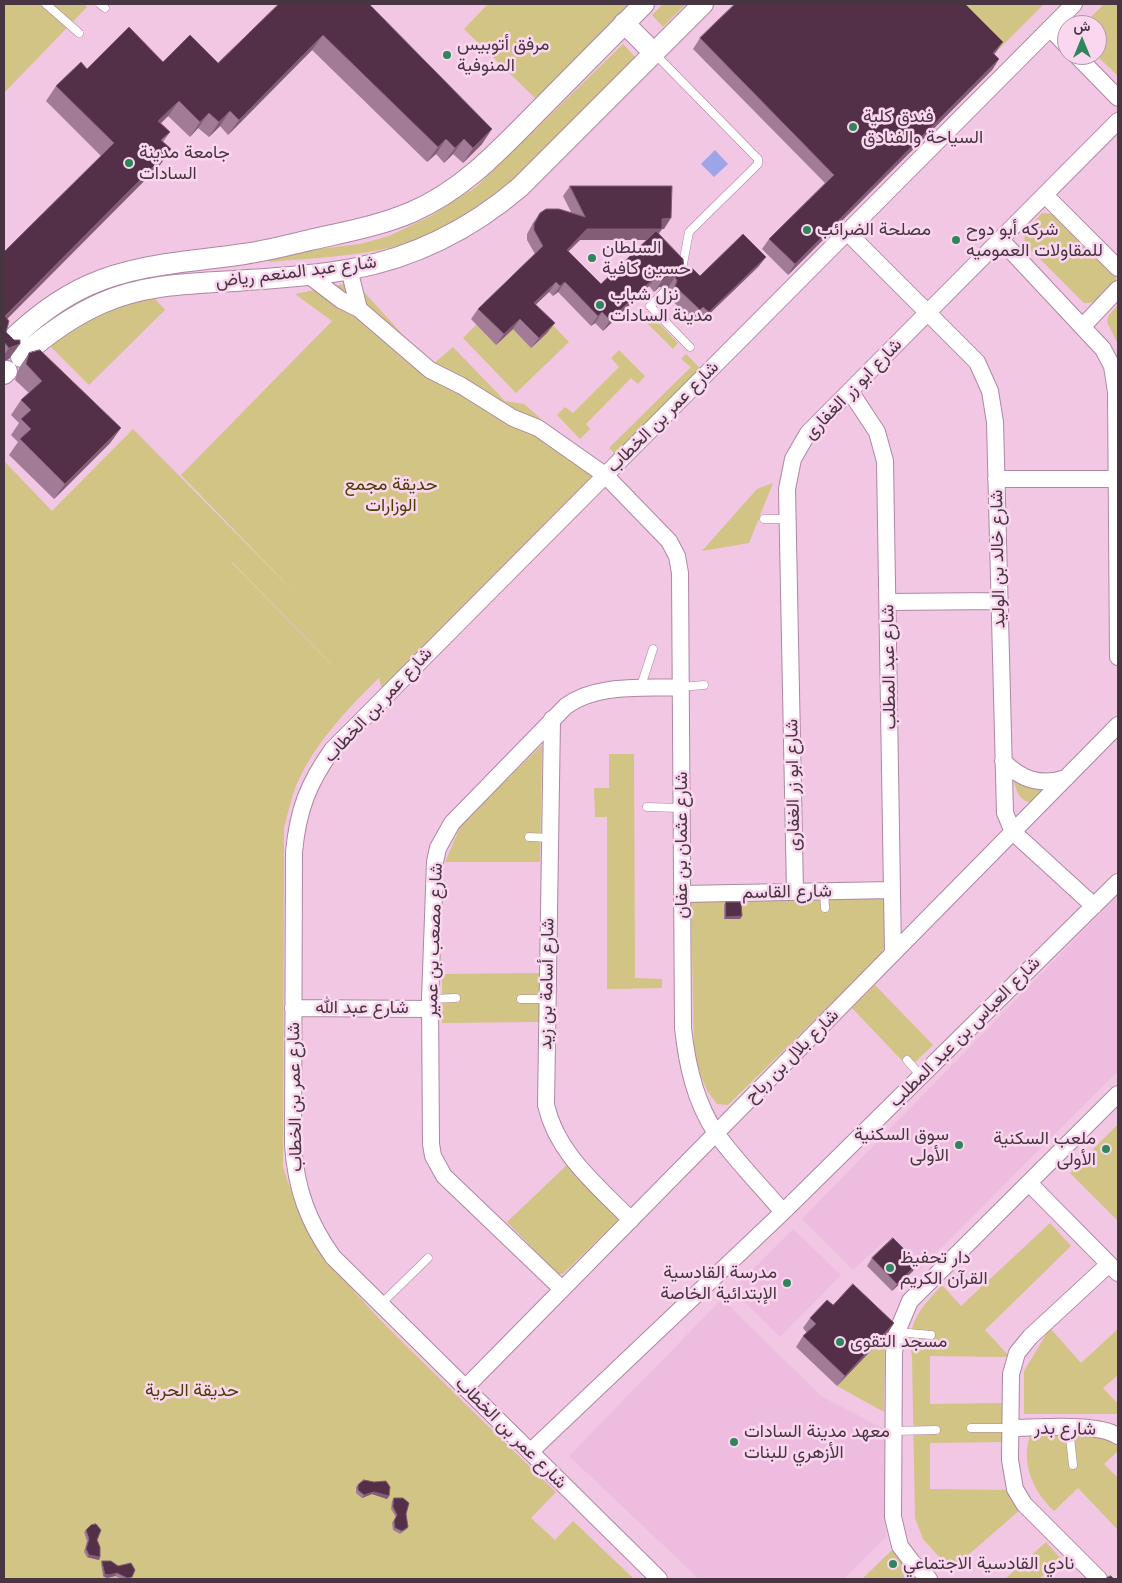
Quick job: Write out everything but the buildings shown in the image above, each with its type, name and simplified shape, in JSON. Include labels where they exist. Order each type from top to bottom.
[{"type":"street","name":"شارع عبد المنعم رياض","points":[[7,344],[48,308],[88,285],[107,278],[144,267],[245,254],[364,228],[406,214],[437,199],[466,180],[497,154],[644,4]]},
{"type":"street","name":"شارع عبد المنعم رياض","points":[[11,367],[63,324],[103,302],[124,295],[168,285],[248,280],[349,269],[391,260],[426,247],[460,231],[499,205],[520,187],[703,4]]},
{"type":"street","name":"شارع عمر بن الخطاب","points":[[659,1579],[380,1305],[329,1251],[308,1216],[300,1193],[293,1145],[294,852],[297,825],[304,798],[316,773],[339,743],[1074,4]]},
{"type":"street","points":[[624,23],[654,54]]},
{"type":"street","points":[[1050,28],[1057,35]]},
{"type":"street","points":[[1086,65],[1118,98]]},
{"type":"street","name":"شارع ابو زر الغفارى","points":[[795,892],[787,484],[797,450],[808,433],[1118,121]]},
{"type":"street","points":[[1045,195],[1118,268]]},
{"type":"street","name":"شارع خالد بن الوليد","points":[[847,232],[977,362],[984,376],[994,406],[1004,813],[1013,832],[1094,906]]},
{"type":"street","points":[[1001,240],[1083,326],[1103,349],[1112,366],[1116,392],[1118,657]]},
{"type":"street","points":[[245,254],[248,280]]},
{"type":"street","points":[[349,269],[359,308]]},
{"type":"street","name":"شارع عثمان بن عفان","points":[[307,274],[341,300],[359,308],[430,370],[462,386],[512,418],[538,428],[605,475],[669,541],[677,556],[680,573],[683,1028],[686,1058],[700,1102],[716,1133],[783,1212]]},
{"type":"street","points":[[1083,326],[1118,289]]},
{"type":"street","name":"شارع عبد المطلب","points":[[850,391],[877,432],[885,461],[893,954]]},
{"type":"street","points":[[996,479],[1116,479]]},
{"type":"street","points":[[888,602],[999,601]]},
{"type":"street","name":"شارع مصعب بن عمير","points":[[562,1289],[444,1176],[430,1144],[432,883],[435,862],[444,835],[461,812],[572,701],[588,694],[681,687]]},
{"type":"street","name":"شارع أسامة بن زيد","points":[[552,719],[545,1092],[554,1131],[571,1158],[631,1220]]},
{"type":"street","name":"شارع بلال بن رباح","points":[[465,1388],[1118,725]]},
{"type":"street","points":[[1003,761],[1018,774],[1028,779],[1047,782],[1066,778]]},
{"type":"street","name":"شارع العباس بن عبد المطلب","points":[[530,1452],[783,1212],[1118,882]]},
{"type":"street","name":"شارع القاسم","points":[[682,894],[892,890]]},
{"type":"street","name":"شارع عبد الله","points":[[293,1008],[430,1004]]},
{"type":"street","points":[[929,1579],[905,1554],[894,1527],[894,1353],[898,1332],[910,1301],[1118,1094]]},
{"type":"street","points":[[1029,1183],[1114,1268],[1030,1336],[1017,1354],[1011,1374],[1010,1470],[1019,1496],[1095,1578]]},
{"type":"street","name":"شارع بدر","points":[[1010,1428],[1101,1429],[1118,1436]]},
{"type":"lane","points":[[46,4],[79,34]]},
{"type":"lane","points":[[654,54],[758,160],[758,164],[687,235],[681,274]]},
{"type":"lane","points":[[664,292],[650,306],[690,347]]},
{"type":"lane","points":[[764,519],[787,519]]},
{"type":"lane","points":[[640,689],[654,650]]},
{"type":"lane","points":[[681,687],[704,686]]},
{"type":"lane","points":[[647,807],[681,808]]},
{"type":"lane","points":[[529,837],[550,838]]},
{"type":"lane","points":[[824,891],[825,908]]},
{"type":"lane","points":[[430,1004],[456,998]]},
{"type":"lane","points":[[521,999],[547,999]]},
{"type":"lane","points":[[907,1060],[921,1076]]},
{"type":"lane","points":[[380,1305],[428,1258]]},
{"type":"lane","points":[[898,1332],[931,1336]]},
{"type":"lane","points":[[971,1428],[1010,1428]]},
{"type":"lane","points":[[1069,1428],[1073,1464]]},
{"type":"lane","points":[[894,1431],[936,1430]]},
{"type":"shaded area","name":"سوق السكنية الأولى","points":[[1118,895],[1118,1071],[918,1271],[887,1239],[853,1270],[802,1219]]},
{"type":"shaded area","name":"مدرسة القادسية الإبتدائية الخاصة","points":[[793,1229],[841,1275],[780,1337],[732,1290]]},
{"type":"shaded area","name":"معهد مدينة السادات الأزهري للبنات","points":[[722,1299],[821,1396],[884,1429],[886,1537],[844,1579],[699,1579],[569,1456]]},
{"type":"green space","points":[[4,4],[85,4],[87,7],[4,93]]},
{"type":"green space","points":[[488,4],[635,4],[537,100],[464,29]]},
{"type":"green space","points":[[663,4],[686,4],[663,27],[652,15]]},
{"type":"green space","points":[[948,4],[1044,4],[996,52]]},
{"type":"green space","points":[[1104,4],[1118,4],[1118,76],[1106,65],[1107,15],[1093,15]]},
{"type":"green space","points":[[623,44],[636,58],[525,169],[494,194],[462,216],[428,234],[393,247],[347,255],[269,262],[268,255],[360,244],[389,236],[431,216],[476,187]]},
{"type":"green space","points":[[1042,213],[1055,214],[1116,275],[1116,283],[1097,302],[1084,303],[1025,244],[1024,233]]},
{"type":"green space","name":"حديقة الحرية","points":[[355,282],[431,366],[453,347],[505,401],[524,404],[605,475],[384,697],[379,678],[368,689],[325,737],[297,783],[284,828],[283,1167],[295,1199],[309,1228],[326,1255],[365,1304],[556,1492],[531,1518],[555,1540],[573,1521],[634,1579],[4,1579],[4,461],[52,511],[133,429],[307,605],[181,475],[332,321],[295,294]],"holes":[[[231,562],[232,562],[343,676]]]},
{"type":"green space","points":[[151,294],[165,310],[89,385],[48,344],[64,329]]},
{"type":"green space","points":[[1118,305],[1118,344],[1107,322],[1109,315]]},
{"type":"green space","points":[[653,317],[678,343],[673,349],[647,323]]},
{"type":"green space","points":[[548,320],[569,342],[516,393],[463,338],[477,324],[513,329]]},
{"type":"green space","points":[[619,350],[645,376],[638,384],[631,378],[586,424],[590,429],[580,439],[557,415],[565,407],[573,413],[619,367],[611,358]]},
{"type":"green space","points":[[686,354],[701,369],[615,454],[609,448],[691,367],[681,359]]},
{"type":"green space","points":[[773,483],[749,543],[702,551],[757,489]]},
{"type":"green space","points":[[542,745],[540,862],[445,862],[461,825]]},
{"type":"green space","points":[[609,754],[634,754],[635,978],[662,979],[662,988],[607,989],[607,817],[595,817],[594,788],[609,788]]},
{"type":"green space","points":[[1013,775],[1050,784],[1032,803],[1027,802],[1020,797]]},
{"type":"green space","points":[[691,897],[883,898],[887,913],[888,933],[881,955],[728,1105],[717,1104],[708,1092],[694,1051]]},
{"type":"green space","points":[[539,973],[539,1022],[442,1023],[442,974]]},
{"type":"green space","points":[[875,985],[933,1045],[909,1068],[852,1008]]},
{"type":"green space","name":"ملعب السكنية الأولى","points":[[1118,1124],[1118,1221],[1070,1173]]},
{"type":"green space","points":[[568,1164],[617,1217],[617,1221],[563,1274],[558,1274],[507,1222]]},
{"type":"green space","points":[[1050,1223],[1071,1246],[985,1330],[1010,1357],[930,1356],[930,1404],[1003,1403],[1004,1442],[930,1443],[930,1489],[1013,1490],[1021,1509],[951,1570],[923,1539],[915,1518],[911,1344],[913,1324],[922,1309],[942,1285],[961,1306]]},
{"type":"green space","points":[[1050,1328],[1081,1363],[1118,1329],[1118,1375],[1103,1388],[1118,1404],[1118,1414],[1024,1414],[1024,1371]]},
{"type":"green space","points":[[885,1337],[884,1412],[837,1386]]},
{"type":"green space","points":[[1031,1432],[1110,1433],[1118,1439],[1118,1451],[1104,1464],[1118,1478],[1118,1530],[1078,1488],[1054,1511],[1046,1503],[1030,1475],[1027,1454]]},
{"type":"green space","points":[[1046,1542],[1061,1559],[1039,1579],[1005,1579]]},
{"type":"green space","name":"نادي القادسية الاجتماعي","points":[[893,1549],[922,1579],[862,1579]]},
{"type":"water","points":[[715,150],[728,164],[714,177],[701,164]]},
{"type":"place","name":"مرفق أتوبيس المنوفية","points":[[447,55]]},
{"type":"place","name":"فندق كلية السياحة والفنادق","points":[[853,127]]},
{"type":"place","name":"جامعة مدينة السادات","points":[[129,163]]},
{"type":"place","name":"مصلحة الضرائب","points":[[807,230]]},
{"type":"place","name":"شركه أبو دوح للمقاولات العموميه","points":[[956,240]]},
{"type":"place","name":"السلطان حسين كافية","points":[[592,258]]},
{"type":"place","name":"نزل شباب مدينة السادات","points":[[600,305]]},
{"type":"place","name":"سوق السكنية الأولى","points":[[959,1145]]},
{"type":"place","name":"ملعب السكنية الأولى","points":[[1106,1149]]},
{"type":"place","name":"دار تحفيظ القرآن الكريم","points":[[890,1268]]},
{"type":"place","name":"مدرسة القادسية الإبتدائية الخاصة","points":[[787,1283]]},
{"type":"place","name":"مسجد التقوى","points":[[840,1342]]},
{"type":"place","name":"معهد مدينة السادات الأزهري للبنات","points":[[734,1442]]},
{"type":"place","name":"نادي القادسية الاجتماعي","points":[[893,1564]]},
{"type":"park label","name":"حديقة مجمع الوزارات","points":[[391,495]]}]
